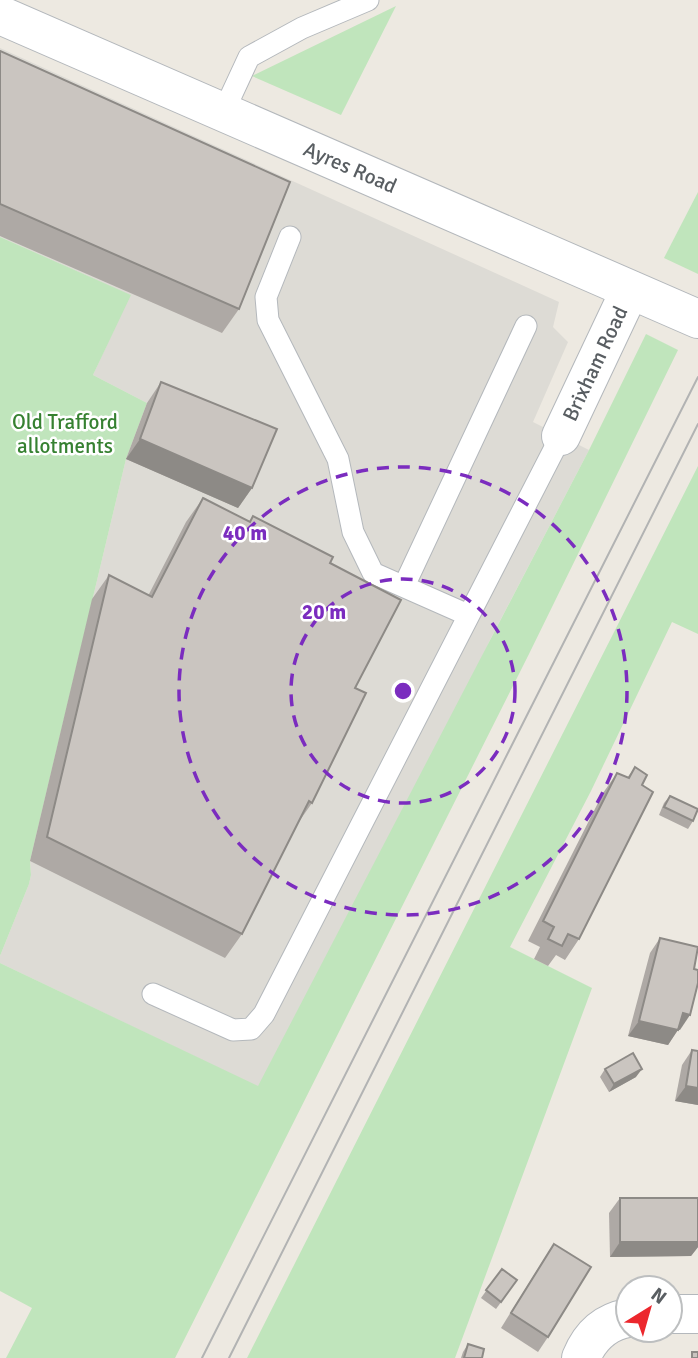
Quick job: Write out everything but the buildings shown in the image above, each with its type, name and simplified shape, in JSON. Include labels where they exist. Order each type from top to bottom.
[{"type":"street","name":"Ayres Road","points":[[0,15],[698,319]]},
{"type":"street","name":"Brixham Road","points":[[561,436],[638,293]]},
{"type":"street","points":[[581,1358],[599,1331],[614,1322]]},
{"type":"lane","points":[[223,113],[249,57],[302,27],[368,0]]},
{"type":"lane","points":[[290,237],[266,297],[268,320],[338,459],[353,532],[373,573],[468,615]]},
{"type":"lane","points":[[404,586],[526,326]]},
{"type":"lane","points":[[153,994],[233,1030],[251,1029],[264,1014],[561,436]]},
{"type":"shaded area","points":[[0,48],[559,302],[553,327],[568,342],[533,422],[589,450],[491,638],[271,1093],[0,963],[0,956],[29,884],[30,861],[126,459],[147,403],[93,375],[130,295],[0,237]]},
{"type":"green space","points":[[396,6],[341,115],[252,76]]},
{"type":"green space","points":[[698,192],[698,274],[664,258]]},
{"type":"green space","name":"Old Trafford allotments","points":[[0,237],[131,295],[93,375],[147,403],[126,459],[30,861],[29,884],[0,956]]},
{"type":"green space","points":[[646,334],[678,350],[528,656],[175,1358],[6,1358],[32,1308],[0,1291],[0,963],[258,1086],[589,450]]},
{"type":"green space","points":[[698,466],[698,634],[672,622],[591,791],[510,947],[592,988],[455,1358],[247,1358]]},
{"type":"tram line","points":[[202,1358],[698,377]]},
{"type":"tram line","points":[[229,1358],[698,424]]}]
